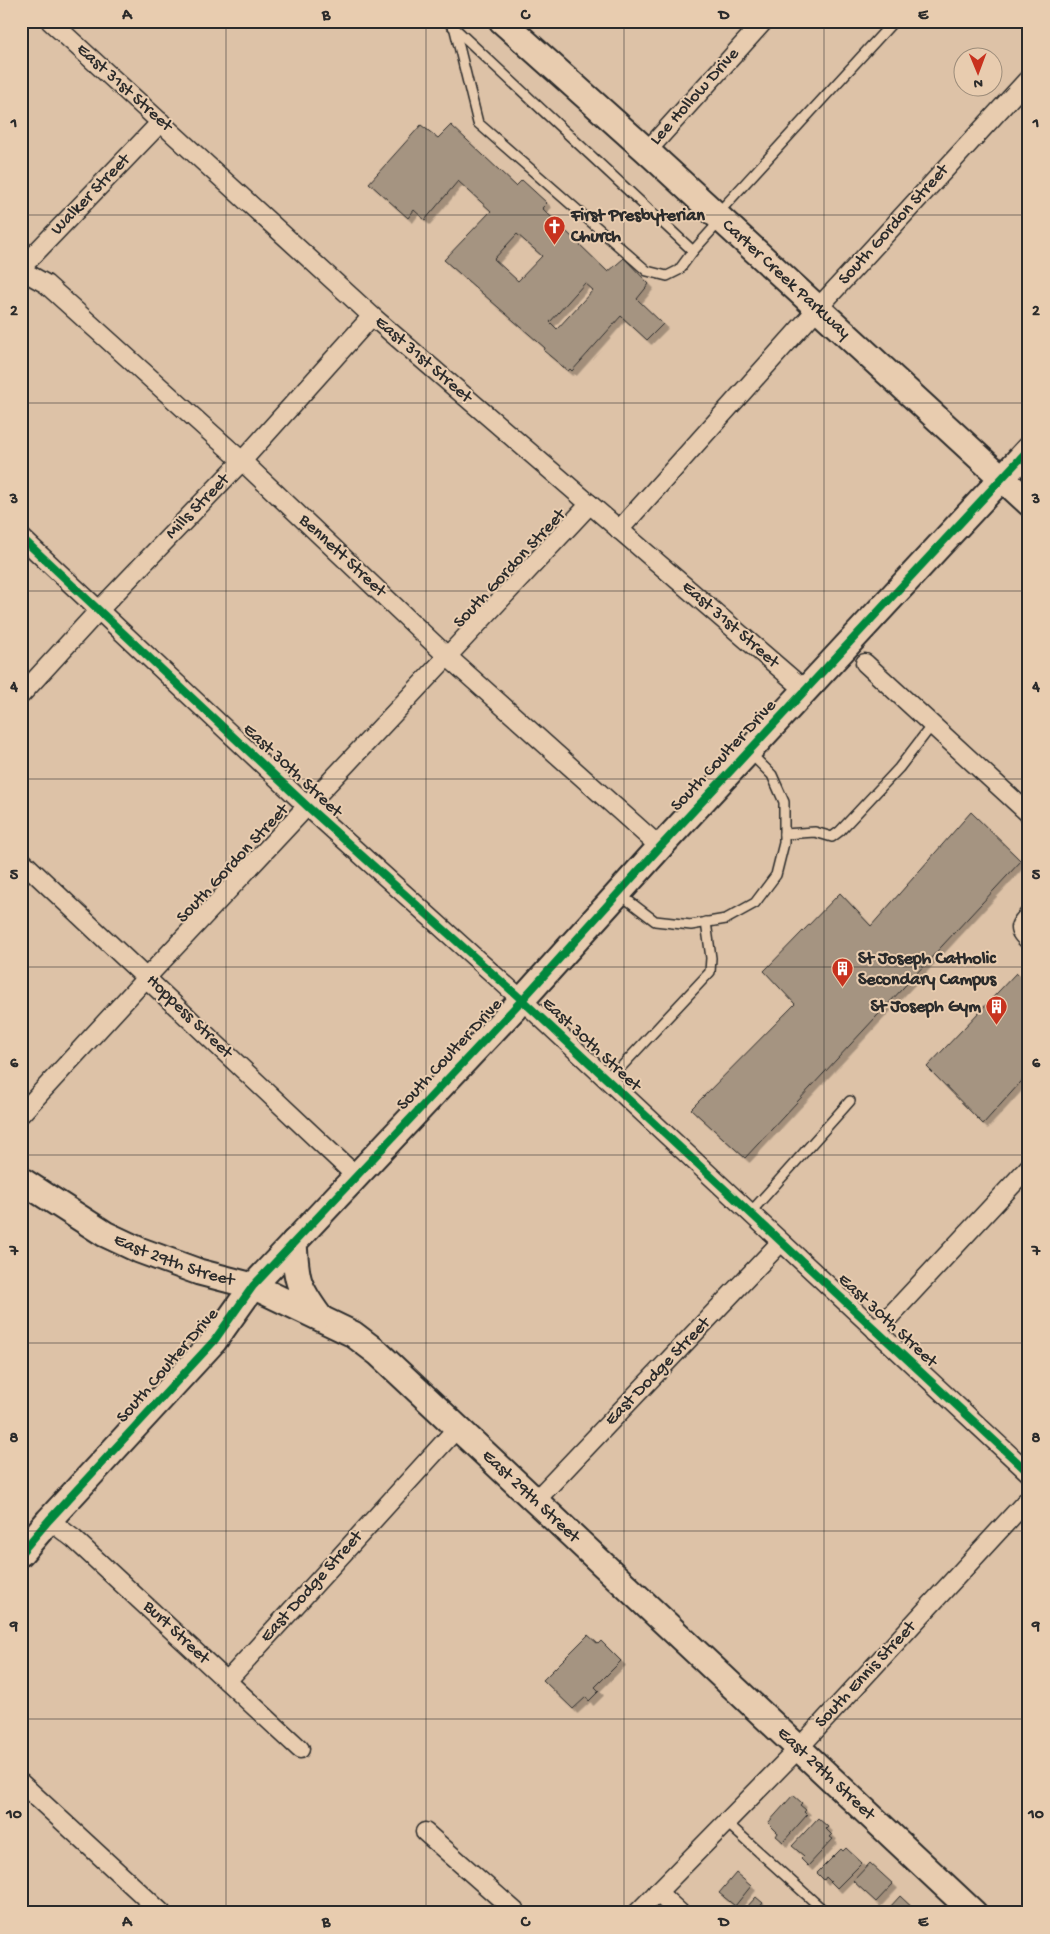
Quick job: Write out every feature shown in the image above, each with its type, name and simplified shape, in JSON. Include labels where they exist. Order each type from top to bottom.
[{"type":"street","name":"East 31st Street","points":[[50,21],[372,316],[805,690]]},
{"type":"street","name":"Carter Creek Parkway","points":[[502,21],[1029,503]]},
{"type":"street","name":"Lee Hollow Drive","points":[[646,151],[764,21]]},
{"type":"street","name":"South Gordon Street","points":[[619,530],[818,308],[1029,78]]},
{"type":"street","name":"Walker Street","points":[[21,269],[161,122]]},
{"type":"street","name":"Bennett Street","points":[[21,269],[46,284],[242,461],[448,657],[660,847]]},
{"type":"street","name":"Mills Street","points":[[21,695],[99,610],[242,461],[372,316]]},
{"type":"street","name":"South Coulter Drive","points":[[21,1553],[49,1520],[214,1341],[253,1286],[522,1000],[660,847],[1029,449]]},
{"type":"street","name":"South Gordon Street","points":[[21,1114],[146,977],[308,807],[590,504]]},
{"type":"street","name":"East 30th Street","points":[[21,537],[308,807],[522,1000],[780,1243],[1029,1473]]},
{"type":"street","points":[[865,663],[1029,814]]},
{"type":"street","name":"Hoppess Street","points":[[21,860],[356,1176]]},
{"type":"street","points":[[876,1331],[1029,1167]]},
{"type":"street","name":"East 29th Street","points":[[21,1180],[105,1234],[138,1250],[199,1272],[253,1286],[353,1334],[378,1353],[974,1913]]},
{"type":"street","points":[[294,1242],[298,1283],[318,1316]]},
{"type":"street","name":"East Dodge Street","points":[[536,1500],[780,1243]]},
{"type":"street","name":"East Dodge Street","points":[[227,1681],[458,1427]]},
{"type":"street","name":"South Ennis Street","points":[[637,1913],[798,1749],[1029,1498]]},
{"type":"street","name":"Burt Street","points":[[49,1520],[74,1539],[300,1749]]},
{"type":"street","points":[[21,1783],[162,1913]]},
{"type":"street","points":[[425,1832],[517,1913]]},
{"type":"street","points":[[657,1892],[680,1913]]},
{"type":"lane","points":[[447,21],[693,251]]},
{"type":"lane","points":[[455,30],[478,124],[647,271],[667,276],[679,270],[719,218],[894,21]]},
{"type":"lane","points":[[784,834],[815,832],[832,837],[840,831],[899,768],[932,725]]},
{"type":"lane","points":[[619,893],[655,921],[691,925],[726,919],[755,902],[776,875],[784,843],[784,802],[772,775],[748,752]]},
{"type":"lane","points":[[1029,908],[1015,923],[1014,930],[1018,938],[1029,947]]},
{"type":"lane","points":[[608,1081],[710,972],[711,958],[706,922]]},
{"type":"lane","points":[[749,1214],[850,1101]]},
{"type":"lane","points":[[726,1822],[820,1908]]},
{"type":"building","name":"First Presbyterian Church","points":[[421,125],[438,138],[451,125],[516,186],[522,180],[547,203],[542,208],[608,272],[624,258],[649,284],[637,299],[663,324],[647,340],[621,316],[572,371],[570,369],[568,371],[544,351],[545,348],[444,260],[491,211],[458,181],[425,220],[414,210],[408,218],[369,183]],"holes":[[[517,234],[542,256],[518,281],[494,259]],[[585,283],[593,290],[557,329],[550,322]]]},
{"type":"building","name":"St Joseph Catholic Secondary Campus","points":[[971,812],[1021,861],[745,1158],[691,1109],[795,1004],[764,971],[840,893],[871,926]]},
{"type":"building","name":"St Joseph Gym","points":[[1016,973],[1029,985],[1029,1073],[983,1124],[927,1067]]},
{"type":"building","points":[[588,1635],[598,1644],[601,1641],[621,1661],[595,1687],[599,1691],[589,1701],[586,1697],[573,1709],[543,1680]]},
{"type":"building","points":[[793,1795],[802,1803],[800,1805],[806,1810],[804,1812],[807,1815],[783,1842],[776,1836],[778,1833],[768,1823]]},
{"type":"building","points":[[818,1818],[828,1827],[826,1829],[833,1839],[808,1866],[801,1859],[804,1856],[792,1846]]},
{"type":"building","points":[[846,1848],[862,1863],[837,1888],[826,1877],[824,1880],[817,1873],[841,1849],[843,1851]]},
{"type":"building","points":[[870,1863],[893,1884],[876,1902],[853,1881]]},
{"type":"building","points":[[736,1873],[751,1886],[735,1906],[719,1893]]},
{"type":"building","points":[[900,1896],[916,1913],[894,1913],[889,1908]]},
{"type":"building","points":[[756,1897],[763,1903],[755,1913],[749,1913],[745,1909]]},
{"type":"cycle path","points":[[21,1553],[49,1520],[214,1341],[253,1286],[522,1000],[660,847],[1029,449]]},
{"type":"cycle path","points":[[21,537],[308,807],[522,1000],[1029,1473]]},
{"type":"place","name":"First Presbyterian Church","points":[[555,245]]},
{"type":"place","name":"St Joseph Catholic Secondary Campus","points":[[842,988]]},
{"type":"place","name":"St Joseph Gym","points":[[997,1026]]}]
